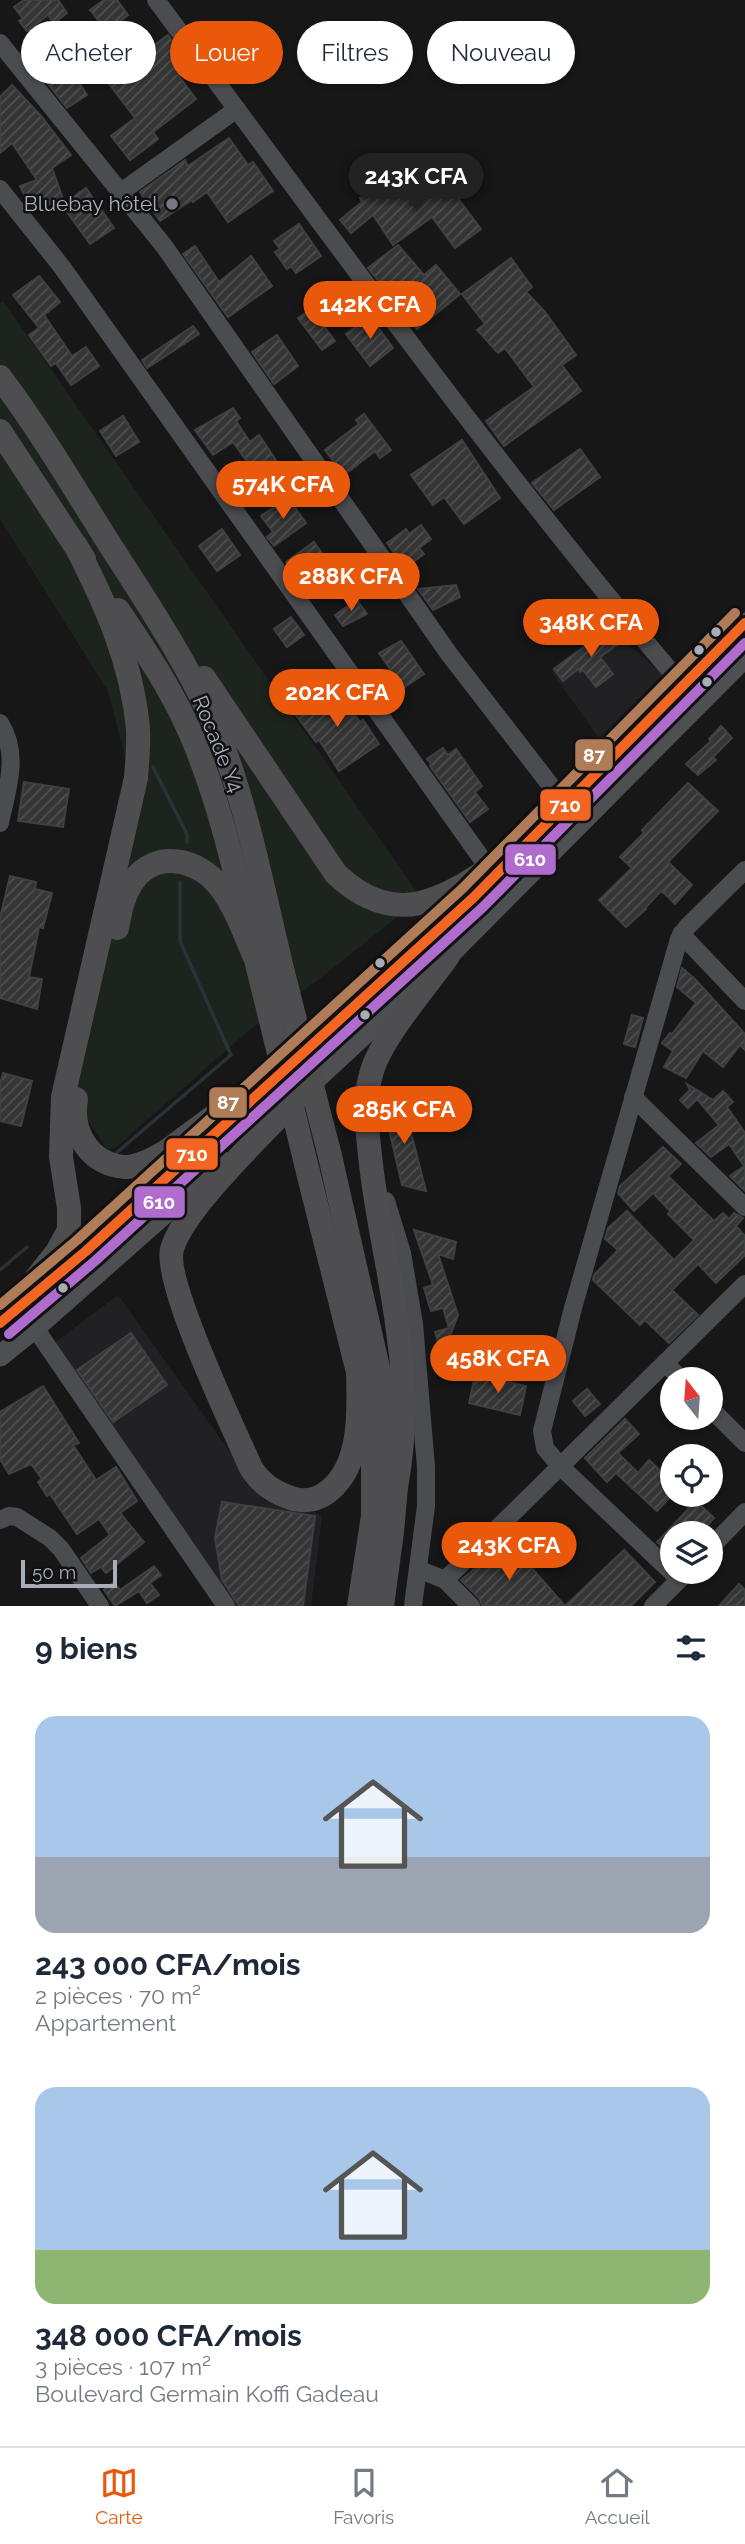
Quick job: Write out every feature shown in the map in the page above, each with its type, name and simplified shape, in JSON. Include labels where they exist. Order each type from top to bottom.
[{"type":"highway","name":"Rocade Y4","points":[[0,377],[136,585],[197,689],[219,737],[239,795],[330,1156],[388,1412],[396,1487]]},
{"type":"highway","name":"Rocade Y4","points":[[0,431],[148,654],[175,700],[196,745],[219,817],[358,1372]]},
{"type":"highway","points":[[0,1321],[57,1252],[69,1230],[69,1208],[61,1157],[63,1097],[136,778],[138,732],[124,652],[104,601],[75,546]]},
{"type":"highway","points":[[136,585],[212,688],[318,850],[350,887],[374,901],[398,906],[408,905],[444,896],[491,872],[519,849]]},
{"type":"highway","points":[[254,955],[220,887],[202,869],[183,860],[166,861],[149,866],[133,881],[122,903],[75,1106],[77,1132],[91,1153],[105,1161],[126,1167],[149,1161],[167,1151],[321,1037]]},
{"type":"highway","points":[[382,1606],[402,1452],[404,1407],[400,1339],[374,1197],[366,1117],[367,1092],[372,1069],[385,1042],[448,956]]},
{"type":"highway","points":[[301,1093],[198,1206],[177,1237],[171,1266],[196,1339],[251,1468],[258,1480],[274,1492],[298,1500],[320,1498],[339,1482],[352,1455],[359,1412],[358,1372]]},
{"type":"highway","points":[[358,1372],[369,1426],[373,1464],[373,1516],[359,1606]]},
{"type":"main road","points":[[519,849],[684,687],[745,623]]},
{"type":"main road","points":[[0,1356],[35,1328],[363,1036],[448,956],[745,657]]},
{"type":"main road","points":[[0,1321],[86,1251],[321,1037],[473,898],[491,872]]},
{"type":"street","points":[[156,0],[572,553],[684,687]]},
{"type":"street","points":[[0,43],[164,246],[449,654],[565,804]]},
{"type":"street","points":[[121,192],[237,109]]},
{"type":"street","points":[[0,189],[62,267],[491,872]]},
{"type":"street","points":[[0,723],[9,740],[12,754],[0,823]]},
{"type":"street","points":[[660,1555],[560,1466],[543,1444],[541,1431],[573,1308],[681,934],[745,870]]},
{"type":"street","points":[[681,934],[745,1001]]},
{"type":"street","points":[[633,1097],[745,1207]]},
{"type":"street","points":[[369,1148],[402,1253],[414,1324],[426,1506],[413,1606]]},
{"type":"street","points":[[445,1580],[745,1284]]},
{"type":"street","points":[[35,1328],[226,1606]]},
{"type":"street","points":[[665,1363],[669,1367]]},
{"type":"street","points":[[723,1421],[745,1443]]},
{"type":"street","points":[[723,1535],[745,1512]]},
{"type":"street","points":[[0,1520],[9,1516],[17,1517],[50,1538],[61,1549],[100,1606]]},
{"type":"street","points":[[418,1569],[445,1580],[471,1606]]},
{"type":"street","points":[[653,1606],[674,1584]]},
{"type":"shaded area","points":[[3,301],[421,898],[318,980],[247,1032],[114,1149],[106,1148],[70,1092],[138,806],[108,691],[0,519],[0,303]]},
{"type":"shaded area","points":[[609,628],[673,683],[606,748],[551,671]]},
{"type":"shaded area","points":[[118,1295],[264,1500],[290,1509],[312,1510],[322,1517],[311,1606],[217,1606],[41,1353]]},
{"type":"building","points":[[24,0],[58,0],[67,13],[57,21],[52,21],[48,15],[40,21],[21,21],[21,24],[19,21],[23,19],[14,7]]},
{"type":"building","points":[[104,0],[117,0],[128,15],[120,21],[99,21],[90,10]]},
{"type":"building","points":[[168,35],[170,84],[185,84],[196,99],[153,132],[158,139],[130,160],[111,136],[135,118],[109,84],[156,84],[156,44]]},
{"type":"building","points":[[48,84],[80,84],[87,95],[67,108]]},
{"type":"building","points":[[12,85],[41,116],[71,155],[52,168],[63,199],[32,211],[20,186],[37,180],[12,143],[0,153],[0,97]]},
{"type":"building","points":[[229,138],[248,165],[253,162],[273,191],[228,222],[207,192],[160,221],[140,192],[185,160],[188,166]]},
{"type":"building","points":[[445,181],[481,229],[455,248],[432,217],[393,245],[373,215],[351,233],[340,220],[362,202],[360,198]]},
{"type":"building","points":[[86,188],[114,228],[90,244],[62,205]]},
{"type":"building","points":[[299,224],[321,256],[296,273],[291,266],[287,269],[275,252],[280,249],[274,241]]},
{"type":"building","points":[[398,245],[424,275],[436,265],[460,294],[417,329],[368,268]]},
{"type":"building","points":[[195,246],[219,282],[251,256],[272,286],[228,317],[183,254]]},
{"type":"building","points":[[511,258],[532,287],[526,292],[545,312],[576,355],[562,365],[581,391],[504,446],[486,421],[534,387],[505,348],[498,353],[477,330],[485,324],[462,294]]},
{"type":"building","points":[[39,276],[60,302],[44,315],[72,356],[86,347],[99,366],[71,385],[56,363],[51,366],[29,335],[39,328],[13,295]]},
{"type":"building","points":[[311,309],[335,341],[322,350],[298,318]]},
{"type":"building","points":[[370,316],[393,348],[370,366],[346,334]]},
{"type":"building","points":[[193,326],[199,334],[147,368],[142,360]]},
{"type":"building","points":[[277,335],[298,366],[274,384],[252,352]]},
{"type":"building","points":[[233,408],[240,418],[236,421],[250,442],[259,435],[280,466],[260,480],[233,442],[213,455],[195,430]]},
{"type":"building","points":[[364,414],[391,450],[380,458],[375,451],[344,475],[325,450],[359,424],[356,420]]},
{"type":"building","points":[[123,416],[139,442],[116,456],[100,431]]},
{"type":"building","points":[[462,440],[500,498],[464,524],[444,497],[433,505],[411,475]]},
{"type":"building","points":[[580,449],[600,477],[554,510],[532,483]]},
{"type":"building","points":[[288,498],[306,523],[274,546],[267,537],[273,532],[261,516]]},
{"type":"building","points":[[421,525],[431,539],[419,548],[424,554],[405,568],[387,543],[406,529],[409,534]]},
{"type":"building","points":[[222,529],[240,555],[217,571],[199,546]]},
{"type":"building","points":[[314,542],[334,570],[306,590],[286,562]]},
{"type":"building","points":[[456,585],[460,597],[433,610],[418,589]]},
{"type":"building","points":[[357,600],[367,614],[343,626],[335,615]]},
{"type":"building","points":[[291,617],[304,635],[287,647],[274,629]]},
{"type":"building","points":[[609,628],[620,643],[600,657],[613,674],[596,687],[583,670],[580,672],[578,669],[563,681],[554,669]]},
{"type":"building","points":[[401,641],[424,674],[384,701],[370,682],[390,669],[379,653]]},
{"type":"building","points":[[334,686],[379,744],[339,771],[319,740],[316,742],[295,714]]},
{"type":"building","points":[[721,726],[732,738],[713,757],[716,760],[698,775],[686,764],[711,741],[709,739]]},
{"type":"building","points":[[443,748],[448,755],[456,749],[482,786],[475,792],[488,809],[470,822],[427,759]]},
{"type":"building","points":[[24,782],[69,789],[63,827],[18,821]]},
{"type":"building","points":[[688,783],[718,811],[668,862],[692,885],[675,904],[665,894],[666,889],[663,893],[661,891],[626,927],[599,900],[632,868],[620,857]]},
{"type":"building","points":[[10,876],[36,882],[35,889],[52,893],[43,928],[39,927],[29,977],[42,979],[37,1009],[0,998],[0,918]]},
{"type":"building","points":[[682,968],[745,1034],[745,1050],[740,1045],[723,1067],[703,1051],[686,1078],[664,1067],[673,1051],[662,1043],[696,1003],[677,987]]},
{"type":"building","points":[[632,1015],[643,1018],[635,1047],[624,1044]]},
{"type":"building","points":[[3,1073],[32,1081],[21,1126],[0,1121],[0,1084]]},
{"type":"building","points":[[687,1084],[713,1100],[723,1091],[733,1102],[727,1107],[745,1133],[745,1191],[730,1176],[744,1166],[729,1144],[711,1157],[696,1143],[719,1125],[697,1099],[688,1108],[680,1100],[690,1090]]},
{"type":"building","points":[[382,1099],[404,1105],[426,1191],[402,1185]]},
{"type":"building","points":[[663,1147],[681,1164],[668,1176],[714,1221],[723,1213],[729,1219],[734,1213],[743,1218],[736,1226],[745,1236],[745,1255],[716,1283],[698,1264],[672,1290],[698,1315],[669,1343],[645,1320],[640,1325],[593,1280],[594,1275],[618,1250],[605,1239],[608,1228],[627,1211],[674,1260],[694,1240],[668,1214],[670,1211],[653,1193],[634,1211],[618,1193],[620,1186]]},
{"type":"building","points":[[414,1230],[456,1242],[453,1259],[438,1254],[458,1315],[450,1336],[452,1341],[439,1345],[435,1332],[449,1328],[443,1308],[431,1311],[424,1288],[433,1285]]},
{"type":"building","points":[[131,1333],[167,1385],[113,1422],[77,1370]]},
{"type":"building","points":[[475,1375],[526,1386],[520,1415],[469,1403]]},
{"type":"building","points":[[43,1386],[79,1443],[73,1445],[96,1480],[116,1467],[137,1501],[120,1513],[144,1542],[106,1573],[101,1567],[91,1573],[81,1558],[110,1535],[99,1519],[77,1534],[50,1494],[47,1496],[38,1482],[42,1479],[31,1464],[9,1474],[0,1459],[0,1412]]},
{"type":"building","points":[[587,1389],[600,1404],[585,1416],[573,1401]]},
{"type":"building","points":[[625,1419],[639,1434],[618,1453],[638,1473],[649,1460],[660,1471],[661,1507],[657,1511],[616,1473],[607,1482],[585,1458]]},
{"type":"building","points":[[222,1502],[315,1516],[303,1606],[239,1606],[222,1580],[215,1538]]},
{"type":"building","points":[[690,1507],[702,1507],[714,1518],[711,1521],[677,1521]]},
{"type":"building","points":[[508,1541],[565,1606],[482,1605],[479,1598],[461,1580]]},
{"type":"building","points":[[624,1550],[655,1582],[631,1606],[565,1606]]},
{"type":"building","points":[[154,1566],[161,1575],[150,1583],[159,1595],[147,1603],[139,1591],[115,1606],[104,1590],[114,1582],[120,1590]]},
{"type":"building","points":[[739,1584],[745,1590],[745,1606],[719,1606]]},
{"type":"waterway","points":[[153,767],[187,834],[187,842]]},
{"type":"waterway","points":[[115,1154],[231,1055],[180,941],[180,882]]},
{"type":"waterway","points":[[0,1270],[27,1247]]},
{"type":"transit line","name":"87","points":[[0,1305],[77,1240],[463,888],[735,613]]},
{"type":"transit line","name":"710","points":[[0,1323],[86,1251],[473,898],[745,623]]},
{"type":"transit line","name":"610","points":[[9,1334],[95,1261],[482,908],[745,643]]},
{"type":"place","name":"Bluebay hôtel","points":[[172,204]]}]
